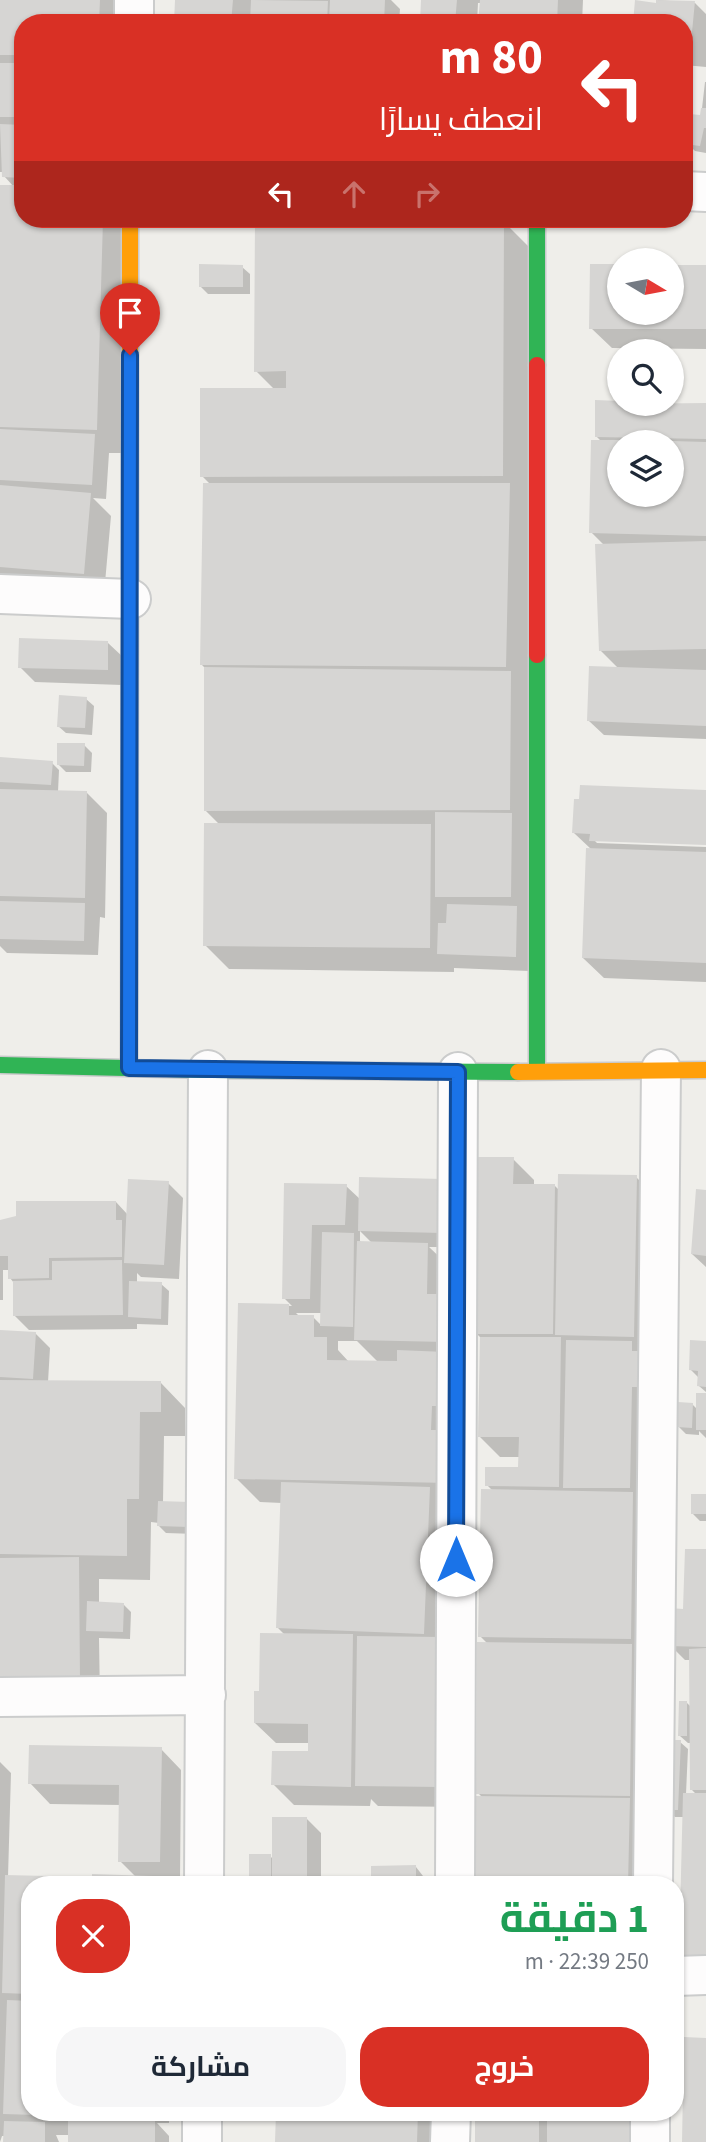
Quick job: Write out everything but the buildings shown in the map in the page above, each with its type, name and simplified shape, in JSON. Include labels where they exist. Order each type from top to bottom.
[{"type":"street","points":[[129,1068],[130,228]]},
{"type":"street","points":[[537,228],[537,1070]]},
{"type":"street","points":[[0,594],[131,599]]},
{"type":"street","points":[[0,1065],[458,1072],[706,1070]]},
{"type":"street","points":[[653,1876],[661,1069]]},
{"type":"street","points":[[204,1876],[208,1070]]},
{"type":"street","points":[[455,1876],[458,1072]]},
{"type":"street","points":[[0,1697],[206,1695]]},
{"type":"street","points":[[684,1976],[706,1975]]},
{"type":"street","points":[[202,2121],[202,2142]]},
{"type":"street","points":[[450,2142],[451,2121]]},
{"type":"street","points":[[650,2121],[650,2142]]},
{"type":"traffic: fast","points":[[537,228],[537,365]]},
{"type":"traffic: fast","points":[[537,655],[537,1070]]},
{"type":"traffic: fast","points":[[0,1065],[208,1070],[518,1072]]},
{"type":"traffic: slow","points":[[130,228],[130,588]]},
{"type":"traffic: slow","points":[[518,1072],[706,1070]]},
{"type":"traffic: jam","points":[[537,365],[537,655]]},
{"type":"traffic: jam","points":[[129,1068],[130,588]]},
{"type":"route","points":[[130,355],[129,1068],[458,1072],[456,1560]]}]
